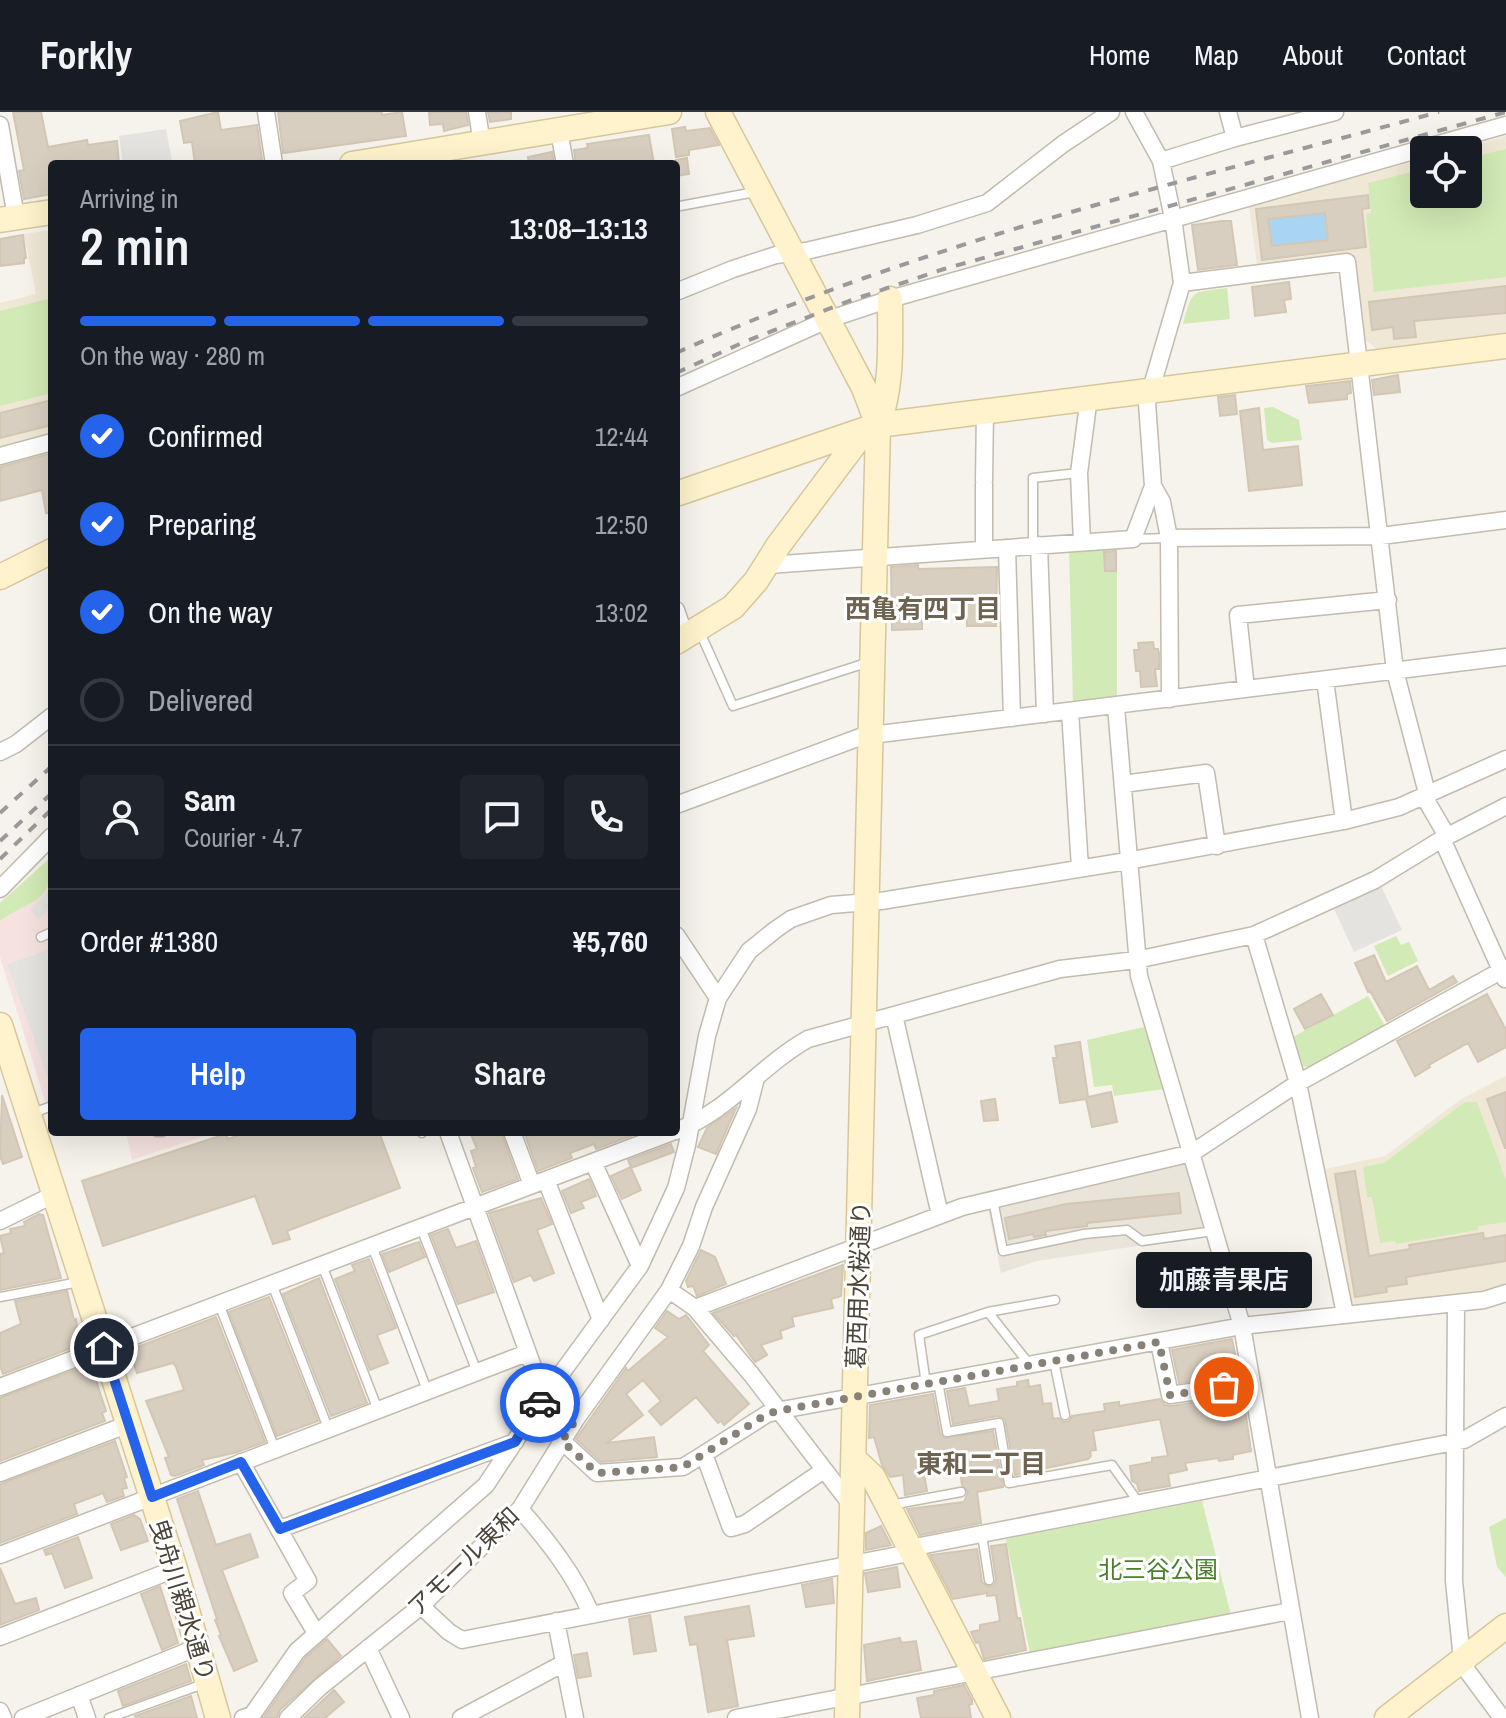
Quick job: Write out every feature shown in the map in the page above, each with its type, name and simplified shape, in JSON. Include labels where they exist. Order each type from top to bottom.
[{"type":"street","points":[[266,112],[273,160]]},
{"type":"street","points":[[477,112],[482,144]]},
{"type":"street","points":[[398,160],[669,112]]},
{"type":"street","points":[[718,112],[872,406],[878,425]]},
{"type":"street","points":[[680,290],[733,269],[917,225],[987,203],[1052,152],[1111,112]]},
{"type":"street","points":[[768,565],[1133,539],[1153,486],[1147,403],[1182,283],[1161,161],[1134,112]]},
{"type":"street","points":[[1228,112],[1235,138]]},
{"type":"street","points":[[1161,161],[1335,112]]},
{"type":"street","points":[[0,125],[8,219],[48,213]]},
{"type":"street","points":[[680,386],[827,320],[890,299],[1506,125]]},
{"type":"street","points":[[559,131],[564,160]]},
{"type":"street","points":[[695,1308],[940,1215],[1192,1153],[1298,1083],[1505,973],[1425,794],[1395,671],[1347,262],[1182,283]]},
{"type":"street","points":[[687,636],[733,607],[768,565],[778,546],[856,442],[878,425],[887,400],[890,299]]},
{"type":"street","points":[[680,493],[878,425],[1506,346]]},
{"type":"street","points":[[1082,542],[1079,473],[1089,397]]},
{"type":"street","points":[[984,549],[985,410]]},
{"type":"street","name":"葛西用水桜通り","points":[[847,1707],[873,735],[878,425]]},
{"type":"street","points":[[0,456],[48,443]]},
{"type":"street","points":[[1153,486],[1162,502],[1169,538],[1170,699]]},
{"type":"street","points":[[1169,538],[1381,536],[1506,520]]},
{"type":"street","points":[[1036,546],[1045,714]]},
{"type":"street","points":[[1007,548],[1012,718]]},
{"type":"street","points":[[0,577],[48,553]]},
{"type":"street","points":[[1246,689],[1238,615],[1388,600]]},
{"type":"street","points":[[680,803],[857,737],[1506,657]]},
{"type":"street","points":[[1325,680],[1344,821]]},
{"type":"street","points":[[1116,707],[1136,960],[1242,1326],[1310,1718]]},
{"type":"street","points":[[1070,711],[1080,868]]},
{"type":"street","points":[[0,752],[16,744],[48,719]]},
{"type":"street","points":[[680,1126],[718,998],[749,951],[791,919],[831,905],[1127,861],[1344,821],[1399,807],[1506,759]]},
{"type":"street","points":[[1123,784],[1206,773],[1217,846]]},
{"type":"street","points":[[680,1129],[708,1117],[782,1054],[808,1039],[1060,969],[1136,960],[1254,935],[1375,880],[1506,806]]},
{"type":"street","points":[[0,889],[48,840]]},
{"type":"street","points":[[1254,935],[1298,1083],[1345,1314]]},
{"type":"street","points":[[680,946],[718,998]]},
{"type":"street","points":[[894,1015],[940,1215]]},
{"type":"street","name":"曳舟川親水通り","points":[[0,1025],[4,1055],[41,1110],[55,1194],[175,1569],[218,1718]]},
{"type":"street","name":"アモール東和","points":[[288,1718],[320,1687],[421,1606],[520,1509],[576,1419],[669,1290],[691,1246],[704,1207],[748,1109],[756,1078]]},
{"type":"street","points":[[449,1136],[545,1395],[576,1419]]},
{"type":"street","points":[[514,1136],[539,1182],[601,1320]]},
{"type":"street","points":[[243,1718],[252,1715],[297,1651],[486,1485],[545,1395],[640,1266],[676,1188],[679,1136]]},
{"type":"street","points":[[0,1387],[593,1162],[637,1138]]},
{"type":"street","points":[[593,1162],[640,1266]]},
{"type":"street","points":[[0,1221],[55,1194]]},
{"type":"street","points":[[669,1290],[695,1308],[751,1374],[852,1506]]},
{"type":"street","points":[[562,1441],[597,1473],[683,1467],[767,1414],[777,1411],[1242,1326],[1484,1300],[1506,1293]]},
{"type":"street","points":[[1456,1303],[1454,1581],[1462,1660],[1502,1718]]},
{"type":"street","points":[[1159,1342],[1170,1395],[1252,1383]]},
{"type":"street","points":[[0,1555],[527,1353]]},
{"type":"street","points":[[421,1606],[462,1640],[904,1554],[920,1546],[1464,1440],[1506,1416]]},
{"type":"street","points":[[0,1473],[129,1424]]},
{"type":"street","points":[[280,1529],[515,1442]]},
{"type":"street","points":[[704,1454],[731,1528],[745,1524],[824,1470]]},
{"type":"street","points":[[854,1459],[873,1477],[998,1718]]},
{"type":"street","points":[[241,1462],[308,1581],[292,1593],[316,1633]]},
{"type":"street","points":[[520,1509],[554,1550],[583,1594],[591,1614]]},
{"type":"street","points":[[0,1637],[175,1569]]},
{"type":"street","points":[[736,1718],[847,1707],[974,1673],[1290,1611]]},
{"type":"street","points":[[556,1621],[575,1718]]},
{"type":"street","points":[[1387,1718],[1506,1626]]},
{"type":"street","points":[[23,1718],[198,1647]]},
{"type":"street","points":[[368,1648],[401,1718]]},
{"type":"street","points":[[461,1718],[564,1663]]},
{"type":"street","points":[[79,1695],[87,1718]]},
{"type":"street","points":[[0,1711],[3,1718]]},
{"type":"lane","points":[[680,206],[752,195],[759,190]]},
{"type":"lane","points":[[1036,546],[1033,478],[1079,473]]},
{"type":"lane","points":[[1133,539],[1169,538]]},
{"type":"lane","points":[[687,636],[733,706],[874,661]]},
{"type":"lane","points":[[41,937],[48,934]]},
{"type":"lane","points":[[993,1200],[1003,1251],[1127,1230],[1142,1241],[1215,1231]]},
{"type":"lane","points":[[421,1228],[477,1372]]},
{"type":"lane","points":[[372,1246],[427,1390]]},
{"type":"lane","points":[[322,1265],[378,1410]]},
{"type":"lane","points":[[0,1297],[84,1281]]},
{"type":"lane","points":[[272,1284],[328,1428]]},
{"type":"lane","points":[[1055,1300],[988,1312],[919,1335],[947,1432],[999,1423],[1009,1483],[1112,1465],[1139,1503]]},
{"type":"lane","points":[[219,1304],[275,1449]]},
{"type":"lane","points":[[988,1312],[1030,1365]]},
{"type":"lane","points":[[1054,1361],[1065,1415]]},
{"type":"lane","points":[[888,1506],[961,1492]]},
{"type":"lane","points":[[982,1535],[989,1580]]},
{"type":"lane","points":[[109,1718],[208,1683]]},
{"type":"shaded area","points":[[166,129],[172,160],[122,160],[119,136]]},
{"type":"shaded area","points":[[1506,136],[1506,332],[1377,349],[1363,338],[1353,253],[1257,265],[1249,206],[1410,163],[1410,208],[1482,208],[1482,143]]},
{"type":"shaded area","points":[[48,231],[48,436],[0,447],[0,303],[36,294],[24,234]]},
{"type":"shaded area","points":[[48,861],[48,1110],[0,957],[0,906]]},
{"type":"shaded area","points":[[1381,886],[1402,930],[1354,952],[1334,909]]},
{"type":"shaded area","points":[[48,891],[48,909],[39,919],[30,910]]},
{"type":"shaded area","points":[[48,950],[48,1078],[7,964]]},
{"type":"shaded area","points":[[1506,1076],[1506,1285],[1480,1295],[1358,1307],[1349,1300],[1325,1169],[1385,1156],[1461,1099]]},
{"type":"shaded area","points":[[127,1136],[205,1136],[132,1160]]},
{"type":"shaded area","points":[[1182,1162],[1192,1169],[1211,1235],[1037,1261],[1001,1273],[988,1209]]},
{"type":"green space","points":[[1506,149],[1506,277],[1374,292],[1366,214],[1371,213],[1368,183],[1410,172],[1410,208],[1482,208],[1482,155]]},
{"type":"green space","points":[[1227,288],[1230,319],[1183,324],[1195,294]]},
{"type":"green space","points":[[48,299],[48,394],[0,406],[0,311]]},
{"type":"green space","points":[[1273,407],[1299,420],[1302,440],[1272,443],[1267,440],[1264,408]]},
{"type":"green space","points":[[1117,548],[1117,700],[1073,702],[1069,550]]},
{"type":"green space","points":[[48,860],[48,884],[38,899],[0,921],[0,903]]},
{"type":"green space","points":[[1396,936],[1401,945],[1409,942],[1418,961],[1388,976],[1374,946]]},
{"type":"green space","points":[[1368,996],[1385,1026],[1311,1068],[1301,1066],[1293,1037]]},
{"type":"green space","points":[[1144,1027],[1164,1089],[1114,1096],[1112,1085],[1094,1087],[1087,1040]]},
{"type":"green space","points":[[1465,1102],[1477,1102],[1506,1180],[1506,1222],[1396,1244],[1395,1241],[1380,1243],[1372,1197],[1367,1197],[1363,1167],[1384,1163]]},
{"type":"green space","name":"北三谷公園","points":[[1202,1501],[1231,1615],[1030,1653],[1006,1539]]},
{"type":"green space","points":[[1506,1518],[1506,1577],[1497,1567],[1489,1527]]},
{"type":"water","points":[[1325,213],[1328,240],[1272,246],[1268,219]]},
{"type":"building","points":[[13,112],[41,112],[48,147],[87,140],[88,145],[117,141],[119,160],[48,160],[48,195],[24,199],[19,171],[24,170]]},
{"type":"building","points":[[218,112],[221,130],[257,125],[262,160],[194,160],[192,142],[184,143],[180,121]]},
{"type":"building","points":[[278,112],[382,112],[382,115],[402,112],[406,136],[283,153]]},
{"type":"building","points":[[429,112],[466,112],[468,125],[444,131],[443,124],[430,125]]},
{"type":"building","points":[[488,112],[511,112],[511,119],[490,122]]},
{"type":"building","points":[[685,127],[686,131],[710,128],[719,145],[689,150],[689,155],[676,157],[672,129]]},
{"type":"building","points":[[649,135],[653,160],[575,160],[574,150],[588,148],[587,144]]},
{"type":"building","points":[[552,152],[553,160],[528,160],[528,157]]},
{"type":"building","points":[[687,158],[689,174],[680,175],[680,160],[676,160]]},
{"type":"building","points":[[1368,195],[1369,208],[1362,209],[1366,247],[1262,260],[1256,209]],"holes":[[[1325,213],[1328,240],[1272,246],[1268,219]]]},
{"type":"building","points":[[1231,221],[1237,265],[1198,270],[1192,225]]},
{"type":"building","points":[[23,235],[24,263],[0,266],[0,239]]},
{"type":"building","points":[[1289,282],[1291,299],[1284,300],[1286,312],[1255,316],[1252,287]]},
{"type":"building","points":[[1506,286],[1506,313],[1414,321],[1416,337],[1394,339],[1393,327],[1372,330],[1369,302]]},
{"type":"building","points":[[1398,375],[1400,392],[1374,395],[1372,380]]},
{"type":"building","points":[[1350,381],[1351,393],[1347,394],[1347,399],[1309,403],[1306,386]]},
{"type":"building","points":[[1235,395],[1237,414],[1220,416],[1218,397]]},
{"type":"building","points":[[48,401],[48,426],[0,438],[0,413]]},
{"type":"building","points":[[1259,408],[1263,450],[1298,446],[1302,485],[1249,491],[1240,411]]},
{"type":"building","points":[[48,454],[48,513],[42,490],[0,501],[0,467]]},
{"type":"building","points":[[1116,551],[1116,571],[1105,571],[1104,552]]},
{"type":"building","points":[[918,565],[918,569],[997,567],[996,626],[967,626],[966,600],[931,600],[931,616],[922,616],[922,629],[892,630],[891,567]]},
{"type":"building","points":[[1153,642],[1154,649],[1158,649],[1159,653],[1159,669],[1155,669],[1157,686],[1141,687],[1134,650],[1139,650],[1138,643]]},
{"type":"building","points":[[1374,955],[1386,982],[1417,966],[1429,990],[1453,976],[1457,982],[1387,1021],[1368,992],[1355,963]]},
{"type":"building","points":[[1321,994],[1333,1015],[1305,1029],[1294,1009]]},
{"type":"building","points":[[1487,994],[1506,1030],[1506,1047],[1478,1062],[1468,1043],[1415,1076],[1397,1041]]},
{"type":"building","points":[[1080,1042],[1088,1097],[1111,1092],[1117,1122],[1092,1127],[1086,1099],[1060,1103],[1053,1058],[1057,1058],[1055,1046]]},
{"type":"building","points":[[1506,1092],[1506,1148],[1505,1148],[1487,1099]]},
{"type":"building","points":[[2,1095],[22,1157],[3,1164],[0,1156]]},
{"type":"building","points":[[995,1099],[998,1120],[984,1121],[981,1101]]},
{"type":"building","points":[[736,1108],[716,1154],[698,1147],[707,1128]]},
{"type":"building","points":[[220,1136],[228,1139],[237,1136],[380,1136],[400,1188],[287,1231],[290,1239],[273,1244],[255,1196],[103,1246],[82,1181]]},
{"type":"building","points":[[472,1136],[502,1136],[518,1179],[482,1192],[473,1168],[476,1167],[471,1151],[477,1149]]},
{"type":"building","points":[[525,1136],[630,1136],[596,1149],[594,1144],[570,1153],[572,1158],[538,1171]]},
{"type":"building","points":[[671,1144],[674,1152],[631,1168],[641,1190],[622,1199],[611,1176],[631,1167],[628,1160]]},
{"type":"building","points":[[1355,1171],[1369,1256],[1410,1249],[1409,1245],[1483,1233],[1484,1239],[1506,1235],[1506,1261],[1406,1277],[1407,1284],[1386,1287],[1387,1292],[1355,1297],[1335,1174]]},
{"type":"building","points":[[589,1179],[596,1196],[581,1202],[584,1208],[571,1213],[562,1191]]},
{"type":"building","points":[[1179,1193],[1181,1213],[1087,1223],[1087,1226],[1045,1231],[1046,1235],[1009,1239],[1005,1218],[1066,1204]]},
{"type":"building","points":[[541,1198],[552,1224],[537,1230],[554,1273],[534,1281],[531,1275],[514,1282],[489,1213]]},
{"type":"building","points":[[43,1215],[61,1278],[0,1290],[0,1254],[4,1253],[0,1236],[11,1233],[10,1229],[25,1226],[24,1222]]},
{"type":"building","points":[[448,1229],[456,1248],[476,1241],[494,1292],[458,1304],[431,1235]]},
{"type":"building","points":[[419,1242],[425,1257],[389,1272],[382,1254]]},
{"type":"building","points":[[701,1250],[715,1257],[726,1284],[697,1296],[693,1286],[688,1287],[686,1281]]},
{"type":"building","points":[[369,1259],[396,1328],[377,1335],[388,1363],[370,1370],[335,1279],[355,1271],[352,1265]]},
{"type":"building","points":[[843,1265],[841,1296],[831,1299],[833,1308],[792,1317],[794,1326],[780,1331],[782,1338],[761,1345],[767,1355],[755,1362],[736,1335],[713,1313]]},
{"type":"building","points":[[319,1278],[367,1403],[331,1416],[283,1294]]},
{"type":"building","points":[[67,1291],[76,1319],[79,1345],[3,1374],[0,1366],[0,1333],[21,1324],[15,1301]]},
{"type":"building","points":[[269,1297],[318,1421],[277,1436],[229,1312]]},
{"type":"building","points":[[667,1311],[679,1319],[686,1315],[709,1345],[703,1351],[749,1404],[724,1425],[721,1421],[718,1423],[696,1397],[661,1425],[649,1411],[661,1401],[643,1380],[626,1394],[643,1415],[607,1443],[654,1437],[657,1457],[601,1462],[576,1439],[626,1368],[628,1371],[668,1337],[655,1328]]},
{"type":"building","points":[[216,1317],[265,1442],[202,1460],[204,1465],[171,1475],[165,1458],[169,1457],[146,1401],[184,1390],[173,1363],[137,1373],[130,1353],[132,1349]]},
{"type":"building","points":[[1232,1339],[1239,1374],[1179,1383],[1172,1350]]},
{"type":"building","points":[[88,1365],[92,1368],[106,1411],[102,1413],[105,1421],[0,1461],[0,1398]]},
{"type":"building","points":[[1028,1380],[1029,1387],[1040,1385],[1043,1404],[1051,1403],[1053,1419],[1059,1418],[1064,1422],[1072,1416],[1105,1411],[1104,1404],[1119,1402],[1119,1406],[1160,1399],[1165,1405],[1172,1406],[1243,1395],[1251,1451],[1233,1455],[1233,1459],[1185,1463],[1187,1470],[1168,1474],[1170,1486],[1139,1491],[1132,1481],[1130,1466],[1168,1456],[1160,1419],[1093,1431],[1096,1450],[1090,1451],[1088,1459],[1015,1475],[1005,1419],[998,1416],[953,1424],[947,1391],[965,1388],[969,1406],[999,1401],[997,1389],[1017,1386],[1017,1382]]},
{"type":"building","points":[[933,1394],[940,1433],[944,1438],[993,1431],[1003,1487],[977,1492],[981,1523],[920,1535],[907,1509],[964,1502],[968,1492],[962,1485],[958,1456],[922,1462],[927,1491],[905,1495],[903,1475],[890,1477],[882,1465],[874,1437],[869,1438],[870,1405]]},
{"type":"building","points":[[115,1441],[127,1477],[124,1478],[127,1488],[122,1489],[124,1496],[107,1502],[103,1493],[74,1504],[77,1514],[0,1543],[0,1484]]},
{"type":"building","points":[[198,1491],[216,1545],[250,1534],[258,1557],[222,1570],[257,1661],[234,1671],[219,1636],[217,1619],[177,1499]]},
{"type":"building","points":[[134,1515],[140,1519],[148,1541],[121,1550],[111,1524]]},
{"type":"building","points":[[881,1526],[891,1545],[866,1550],[866,1533]]},
{"type":"building","points":[[78,1537],[92,1578],[65,1588],[52,1553],[46,1555],[44,1550]]},
{"type":"building","points":[[1006,1544],[1017,1618],[1020,1618],[1026,1650],[984,1659],[979,1642],[976,1643],[971,1632],[980,1630],[980,1625],[1000,1621],[996,1595],[987,1596],[987,1593],[953,1599],[930,1555],[977,1549],[982,1582],[989,1587],[996,1580],[991,1546]]},
{"type":"building","points":[[897,1567],[900,1587],[868,1592],[865,1573]]},
{"type":"building","points":[[0,1568],[15,1604],[36,1598],[39,1610],[0,1625]]},
{"type":"building","points":[[832,1579],[834,1603],[806,1607],[802,1585]]},
{"type":"building","points":[[160,1586],[178,1643],[162,1650],[141,1594]]},
{"type":"building","points":[[749,1606],[754,1636],[727,1640],[738,1706],[708,1712],[697,1644],[690,1645],[685,1617]]},
{"type":"building","points":[[650,1615],[656,1651],[634,1654],[629,1619]]},
{"type":"building","points":[[900,1638],[901,1643],[916,1641],[921,1670],[867,1681],[864,1645]]},
{"type":"building","points":[[327,1639],[341,1656],[280,1710],[277,1718],[263,1718],[305,1658]]},
{"type":"building","points":[[587,1653],[591,1676],[578,1678],[574,1655]]},
{"type":"building","points":[[186,1664],[191,1681],[123,1706],[118,1691]]},
{"type":"building","points":[[964,1685],[972,1700],[969,1705],[971,1718],[921,1718],[917,1698]]},
{"type":"building","points":[[334,1690],[344,1702],[325,1718],[304,1718]]},
{"type":"building","points":[[191,1696],[197,1718],[135,1716]]},
{"type":"railway","points":[[680,351],[768,314],[957,247],[1149,190],[1439,112]]},
{"type":"railway","points":[[680,371],[744,342],[849,301],[944,269],[1506,112]]},
{"type":"railway","points":[[0,813],[48,770]]},
{"type":"railway","points":[[0,841],[48,797]]},
{"type":"railway","points":[[0,859],[48,813]]},
{"type":"way so far","points":[[540,1403],[546,1393],[576,1419],[562,1441],[597,1473],[683,1467],[767,1414],[777,1411],[1159,1342],[1170,1395],[1224,1387]]},
{"type":"place","name":"加藤青果店","points":[[1224,1387]]},
{"type":"district","name":"西亀有四丁目","points":[[923,608]]},
{"type":"district","name":"東和二丁目","points":[[981,1463]]},
{"type":"route","points":[[104,1348],[152,1497],[241,1462],[280,1529],[515,1442],[540,1403]]}]
